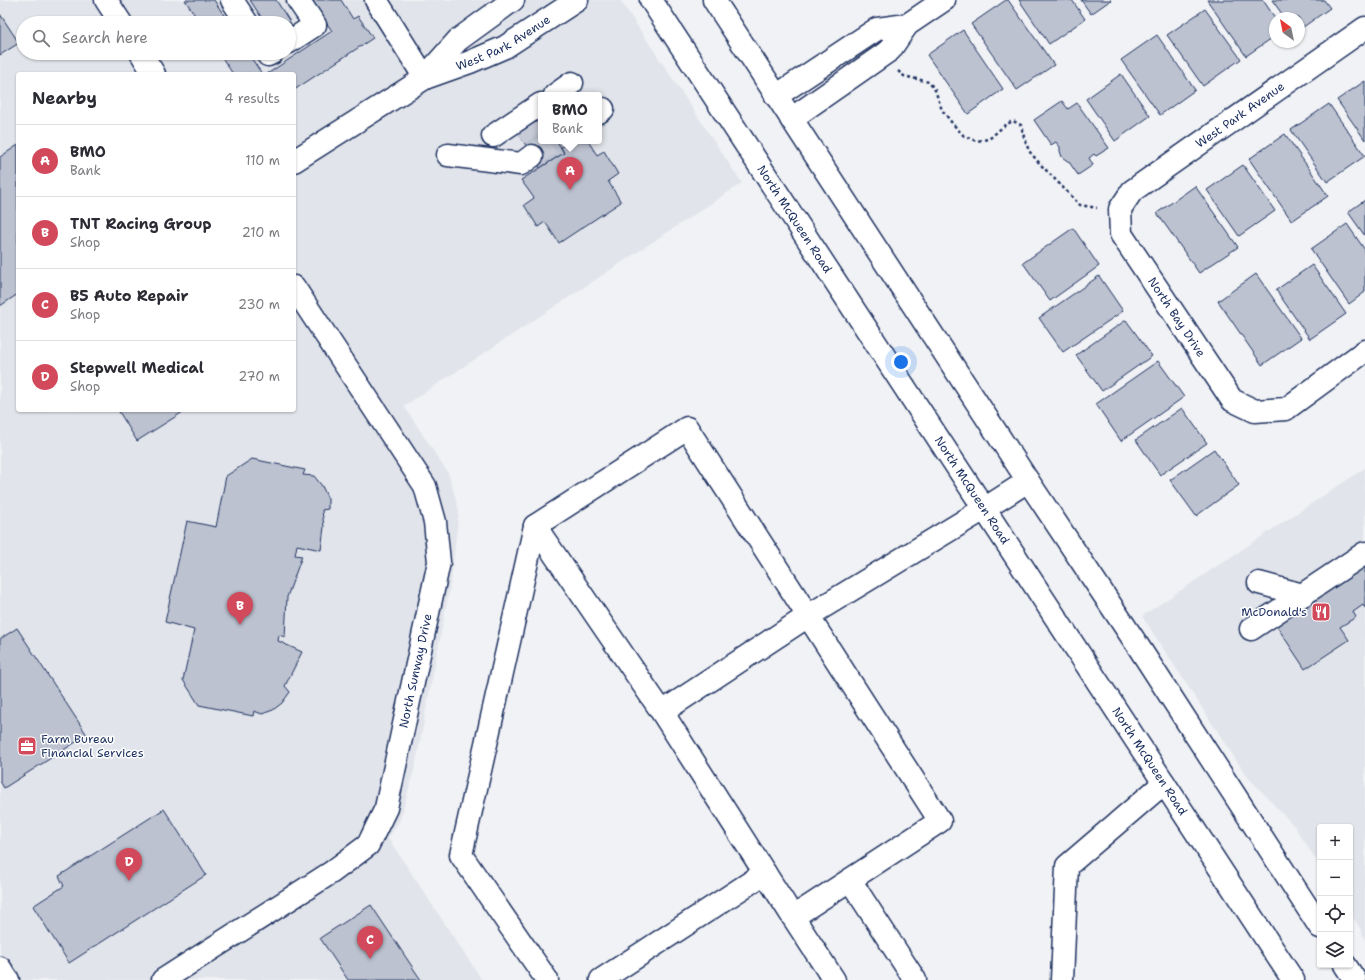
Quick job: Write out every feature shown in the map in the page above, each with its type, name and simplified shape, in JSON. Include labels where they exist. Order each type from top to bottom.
[{"type":"street","points":[[106,0],[116,16]]},
{"type":"street","points":[[232,0],[242,16]]},
{"type":"street","points":[[296,37],[315,25],[298,0]]},
{"type":"street","points":[[376,0],[425,78]]},
{"type":"street","name":"West Park Avenue","points":[[425,78],[458,40],[513,0]]},
{"type":"street","name":"West Park Avenue","points":[[296,160],[425,78],[470,62],[505,47],[577,0]]},
{"type":"street","name":"North McQueen Road","points":[[651,0],[1293,980]]},
{"type":"street","points":[[714,0],[1028,481],[1152,667],[1317,922]]},
{"type":"street","points":[[791,119],[890,50],[907,25],[944,0]]},
{"type":"street","points":[[776,96],[876,29],[907,25]]},
{"type":"street","name":"West Park Avenue","points":[[1120,209],[1132,191],[1365,28]]},
{"type":"street","points":[[860,40],[873,61]]},
{"type":"street","points":[[145,60],[153,72]]},
{"type":"street","points":[[454,151],[520,164],[525,145],[487,135],[538,106]]},
{"type":"street","name":"North Bay Drive","points":[[1120,209],[1121,234],[1232,400],[1255,411],[1286,409],[1365,351]]},
{"type":"street","name":"North Sunway Drive","points":[[163,980],[332,872],[368,846],[386,808],[438,562],[435,522],[425,486],[296,290]]},
{"type":"street","points":[[547,980],[461,855],[535,526],[687,428],[940,821],[794,917]]},
{"type":"street","points":[[662,712],[808,616],[1028,481]]},
{"type":"street","points":[[535,526],[662,712],[834,980]]},
{"type":"street","points":[[1251,629],[1365,553]]},
{"type":"street","points":[[1260,583],[1303,595]]},
{"type":"street","points":[[1062,980],[1067,866],[1164,783]]},
{"type":"street","points":[[601,980],[765,873]]},
{"type":"street","points":[[850,880],[915,980]]},
{"type":"street","points":[[0,968],[8,980]]},
{"type":"street","points":[[1347,968],[1355,980]]},
{"type":"path","points":[[895,69],[904,76],[929,82],[942,110],[964,136],[976,141],[989,139],[1005,126],[1014,121],[1021,125],[1029,150],[1060,186],[1080,205],[1092,208],[1120,209]]},
{"type":"shaded area","points":[[0,0],[620,0],[742,183],[404,406],[449,475],[459,510],[451,581],[415,767],[400,820],[388,838],[482,980],[0,980]]},
{"type":"shaded area","points":[[1365,468],[1365,940],[1360,928],[1353,918],[1353,824],[1317,824],[1317,861],[1295,827],[1246,775],[1142,616]]},
{"type":"building","points":[[185,0],[214,0],[224,16],[195,16]]},
{"type":"building","points":[[250,0],[276,0],[286,16],[260,16]]},
{"type":"building","points":[[311,0],[341,0],[353,19],[358,16],[373,38],[296,89],[296,72],[270,72],[288,60],[296,60],[296,55],[332,31]]},
{"type":"building","points":[[1008,0],[1054,65],[1017,90],[971,24]]},
{"type":"building","points":[[1019,0],[1072,0],[1085,19],[1049,44]]},
{"type":"building","points":[[1081,0],[1111,0],[1091,14]]},
{"type":"building","points":[[1207,0],[1263,0],[1271,12],[1269,12],[1269,40],[1246,56]]},
{"type":"building","points":[[1272,0],[1324,0],[1330,8],[1305,26],[1305,12],[1281,12]]},
{"type":"building","points":[[1205,9],[1241,59],[1203,86],[1167,35]]},
{"type":"building","points":[[0,14],[16,38],[16,45],[0,55]]},
{"type":"building","points":[[963,30],[1003,89],[968,114],[927,55]]},
{"type":"building","points":[[1157,35],[1195,90],[1160,115],[1121,60]]},
{"type":"building","points":[[224,60],[253,60],[261,72],[232,72]]},
{"type":"building","points":[[1121,74],[1150,116],[1115,141],[1086,99]]},
{"type":"building","points":[[1365,81],[1365,140],[1337,100]]},
{"type":"building","points":[[1062,101],[1068,109],[1077,103],[1109,148],[1096,156],[1094,154],[1089,158],[1093,165],[1078,175],[1069,162],[1062,157],[1060,147],[1056,142],[1051,145],[1034,120]]},
{"type":"building","points":[[1329,104],[1365,156],[1327,182],[1291,130]]},
{"type":"building","points":[[538,116],[538,144],[559,144],[564,153],[540,168],[515,128]]},
{"type":"building","points":[[1285,134],[1328,196],[1292,221],[1249,159]]},
{"type":"building","points":[[566,144],[590,144],[597,155],[604,151],[618,174],[608,181],[621,202],[559,243],[545,222],[538,227],[524,205],[534,198],[521,180],[564,153],[561,147]]},
{"type":"building","points":[[16,146],[16,295],[0,306],[0,157]]},
{"type":"building","points":[[1243,165],[1275,211],[1239,236],[1207,190]]},
{"type":"building","points":[[1195,186],[1238,247],[1199,273],[1157,213]]},
{"type":"building","points":[[1365,200],[1365,236],[1348,212]]},
{"type":"building","points":[[1347,224],[1365,250],[1365,292],[1349,304],[1311,249]]},
{"type":"building","points":[[1073,228],[1099,266],[1050,301],[1023,263]]},
{"type":"building","points":[[1312,265],[1346,314],[1310,339],[1276,290]]},
{"type":"building","points":[[1256,274],[1301,338],[1262,365],[1218,301]]},
{"type":"building","points":[[1099,276],[1123,311],[1063,352],[1039,318]]},
{"type":"building","points":[[1126,320],[1152,356],[1102,391],[1076,355]]},
{"type":"building","points":[[1158,361],[1184,397],[1121,441],[1096,404]]},
{"type":"building","points":[[1182,408],[1207,443],[1160,475],[1136,440]]},
{"type":"building","points":[[119,412],[183,412],[137,441]]},
{"type":"building","points":[[1214,449],[1239,485],[1196,516],[1170,480]]},
{"type":"building","points":[[252,459],[305,470],[303,475],[314,476],[322,486],[328,499],[328,509],[322,510],[324,527],[321,550],[297,545],[295,555],[302,556],[287,597],[285,637],[279,635],[278,641],[302,652],[285,686],[290,692],[282,703],[273,710],[262,714],[254,711],[253,716],[199,705],[183,680],[194,630],[165,622],[187,521],[216,527],[226,476]]},
{"type":"building","name":"McDonald's","points":[[1365,555],[1365,608],[1363,605],[1353,612],[1356,617],[1340,627],[1349,640],[1305,669],[1274,622]]},
{"type":"building","points":[[17,628],[87,735],[4,788],[0,781],[0,639]]},
{"type":"building","points":[[164,809],[206,875],[69,963],[33,906],[64,886],[59,876]]},
{"type":"building","points":[[371,905],[421,980],[348,980],[320,938]]},
{"type":"tunnel","points":[[518,134],[538,121]]},
{"type":"tunnel","points":[[532,156],[550,144]]},
{"type":"place","name":"BMO","points":[[570,190]]},
{"type":"place","name":"McDonald's","points":[[1321,612]]},
{"type":"place","name":"TNT Racing Group","points":[[240,625]]},
{"type":"place","name":"Farm Bureau Financial Services","points":[[27,746]]},
{"type":"place","name":"Stepwell Medical","points":[[129,881]]},
{"type":"place","name":"B5 Auto Repair","points":[[370,959]]}]
